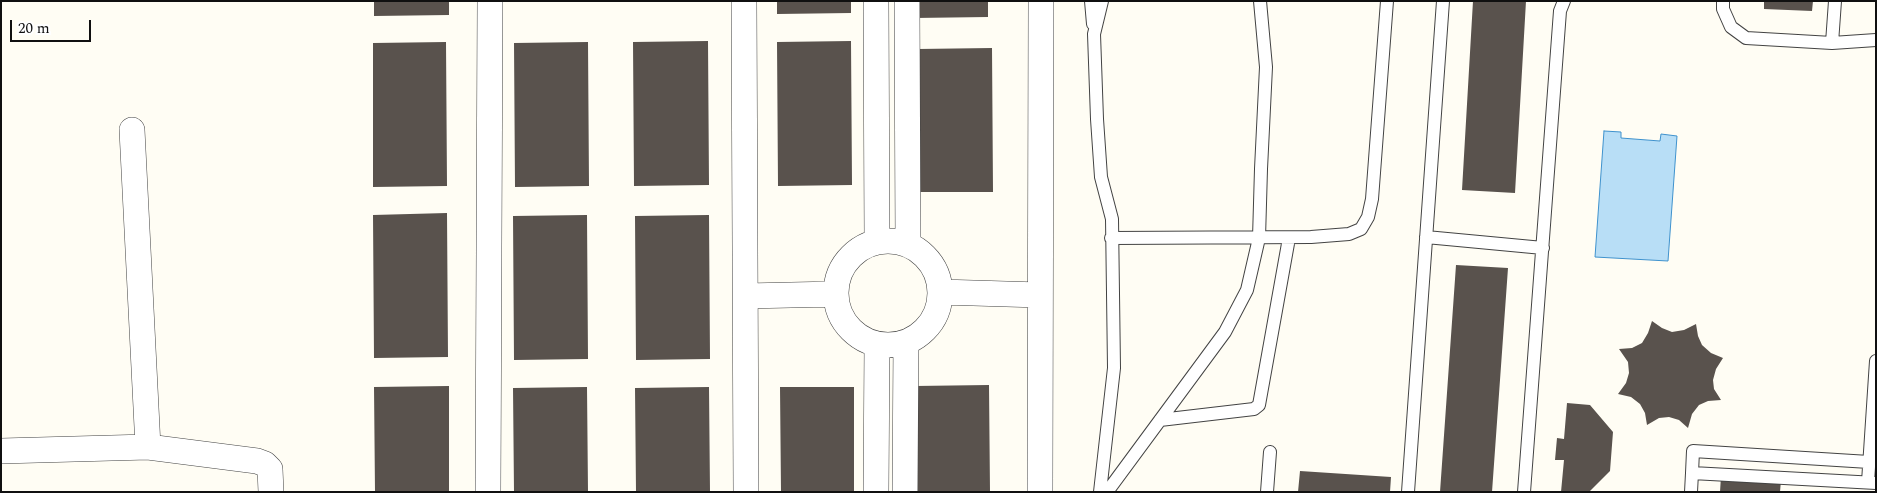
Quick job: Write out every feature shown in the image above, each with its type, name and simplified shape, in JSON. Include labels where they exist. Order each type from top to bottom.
[{"type":"street","points":[[488,492],[490,1]]},
{"type":"street","points":[[744,1],[746,492]]},
{"type":"street","points":[[876,1],[877,242]]},
{"type":"street","points":[[907,1],[908,245]]},
{"type":"street","points":[[1040,492],[1041,1]]},
{"type":"street","points":[[132,130],[148,447]]},
{"type":"street","points":[[893,241],[908,245],[920,252],[931,263],[937,277],[940,292],[938,308],[931,322],[920,334],[906,342],[892,345],[877,344],[861,338],[848,327],[839,311],[836,294],[839,277],[847,261],[860,249],[877,242],[893,241]]},
{"type":"street","points":[[940,292],[1040,295]]},
{"type":"street","points":[[746,296],[836,294]]},
{"type":"street","points":[[905,492],[906,342]]},
{"type":"street","points":[[876,492],[877,344]]},
{"type":"street","points":[[1,451],[148,447],[257,461],[266,464],[270,469],[271,492]]},
{"type":"lane","points":[[1091,1],[1094,34],[1096,119],[1101,177],[1112,219],[1114,368],[1100,492]]},
{"type":"lane","points":[[1094,34],[1102,1]]},
{"type":"lane","points":[[1107,492],[1225,332],[1248,290],[1259,238],[1260,168],[1266,66],[1260,1]]},
{"type":"lane","points":[[1111,238],[1289,238],[1349,234],[1361,229],[1368,216],[1372,199],[1387,1]]},
{"type":"lane","points":[[1408,492],[1443,1]]},
{"type":"lane","points":[[1524,492],[1560,11],[1564,1]]},
{"type":"lane","points":[[1723,1],[1723,9],[1731,27],[1746,38],[1832,43],[1876,40]]},
{"type":"lane","points":[[1832,43],[1835,1]]},
{"type":"lane","points":[[1426,237],[1542,248]]},
{"type":"lane","points":[[1160,420],[1254,409],[1259,405],[1289,238]]},
{"type":"lane","points":[[1692,473],[1818,486],[1872,483],[1869,462],[1876,361]]},
{"type":"lane","points":[[1869,462],[1876,440]]},
{"type":"lane","points":[[1691,492],[1693,451],[1869,462]]},
{"type":"lane","points":[[1267,492],[1270,452]]},
{"type":"water","points":[[1604,131],[1621,132],[1621,138],[1660,141],[1661,134],[1677,136],[1668,261],[1595,257]]},
{"type":"building","points":[[374,1],[449,1],[449,15],[374,16]]},
{"type":"building","points":[[777,1],[851,1],[851,13],[777,14]]},
{"type":"building","points":[[914,1],[988,1],[988,17],[914,18]]},
{"type":"building","points":[[1473,1],[1526,1],[1515,193],[1462,190]]},
{"type":"building","points":[[1764,1],[1813,1],[1812,11],[1764,9]]},
{"type":"building","points":[[708,41],[709,185],[634,186],[633,42]]},
{"type":"building","points":[[851,41],[852,185],[778,186],[777,42]]},
{"type":"building","points":[[446,42],[447,186],[373,187],[373,43]]},
{"type":"building","points":[[588,42],[589,186],[515,187],[514,43]]},
{"type":"building","points":[[992,48],[993,192],[919,192],[918,49]]},
{"type":"building","points":[[447,213],[448,357],[374,358],[373,215]]},
{"type":"building","points":[[587,215],[588,359],[514,360],[513,216]]},
{"type":"building","points":[[709,215],[710,359],[636,360],[635,216]]},
{"type":"building","points":[[1456,265],[1508,268],[1492,492],[1440,492]]},
{"type":"building","points":[[1652,321],[1672,332],[1684,330],[1696,324],[1702,345],[1711,353],[1723,358],[1716,369],[1713,380],[1714,389],[1721,400],[1708,401],[1699,405],[1692,414],[1688,428],[1679,420],[1669,417],[1659,418],[1647,425],[1645,413],[1640,404],[1631,397],[1618,394],[1626,383],[1629,373],[1628,362],[1619,349],[1632,348],[1642,343]]},
{"type":"building","points":[[989,385],[990,492],[916,492],[915,386]]},
{"type":"building","points":[[449,386],[449,492],[375,492],[374,387]]},
{"type":"building","points":[[587,387],[588,492],[514,492],[513,388]]},
{"type":"building","points":[[709,387],[710,492],[636,492],[635,388]]},
{"type":"building","points":[[780,387],[854,387],[854,492],[781,492]]},
{"type":"building","points":[[1567,403],[1590,405],[1613,432],[1610,471],[1589,492],[1561,492],[1564,460],[1555,460],[1557,438],[1564,439]]},
{"type":"building","points":[[1300,471],[1391,477],[1390,492],[1298,492]]},
{"type":"building","points":[[1721,476],[1781,480],[1780,492],[1720,492]]}]
